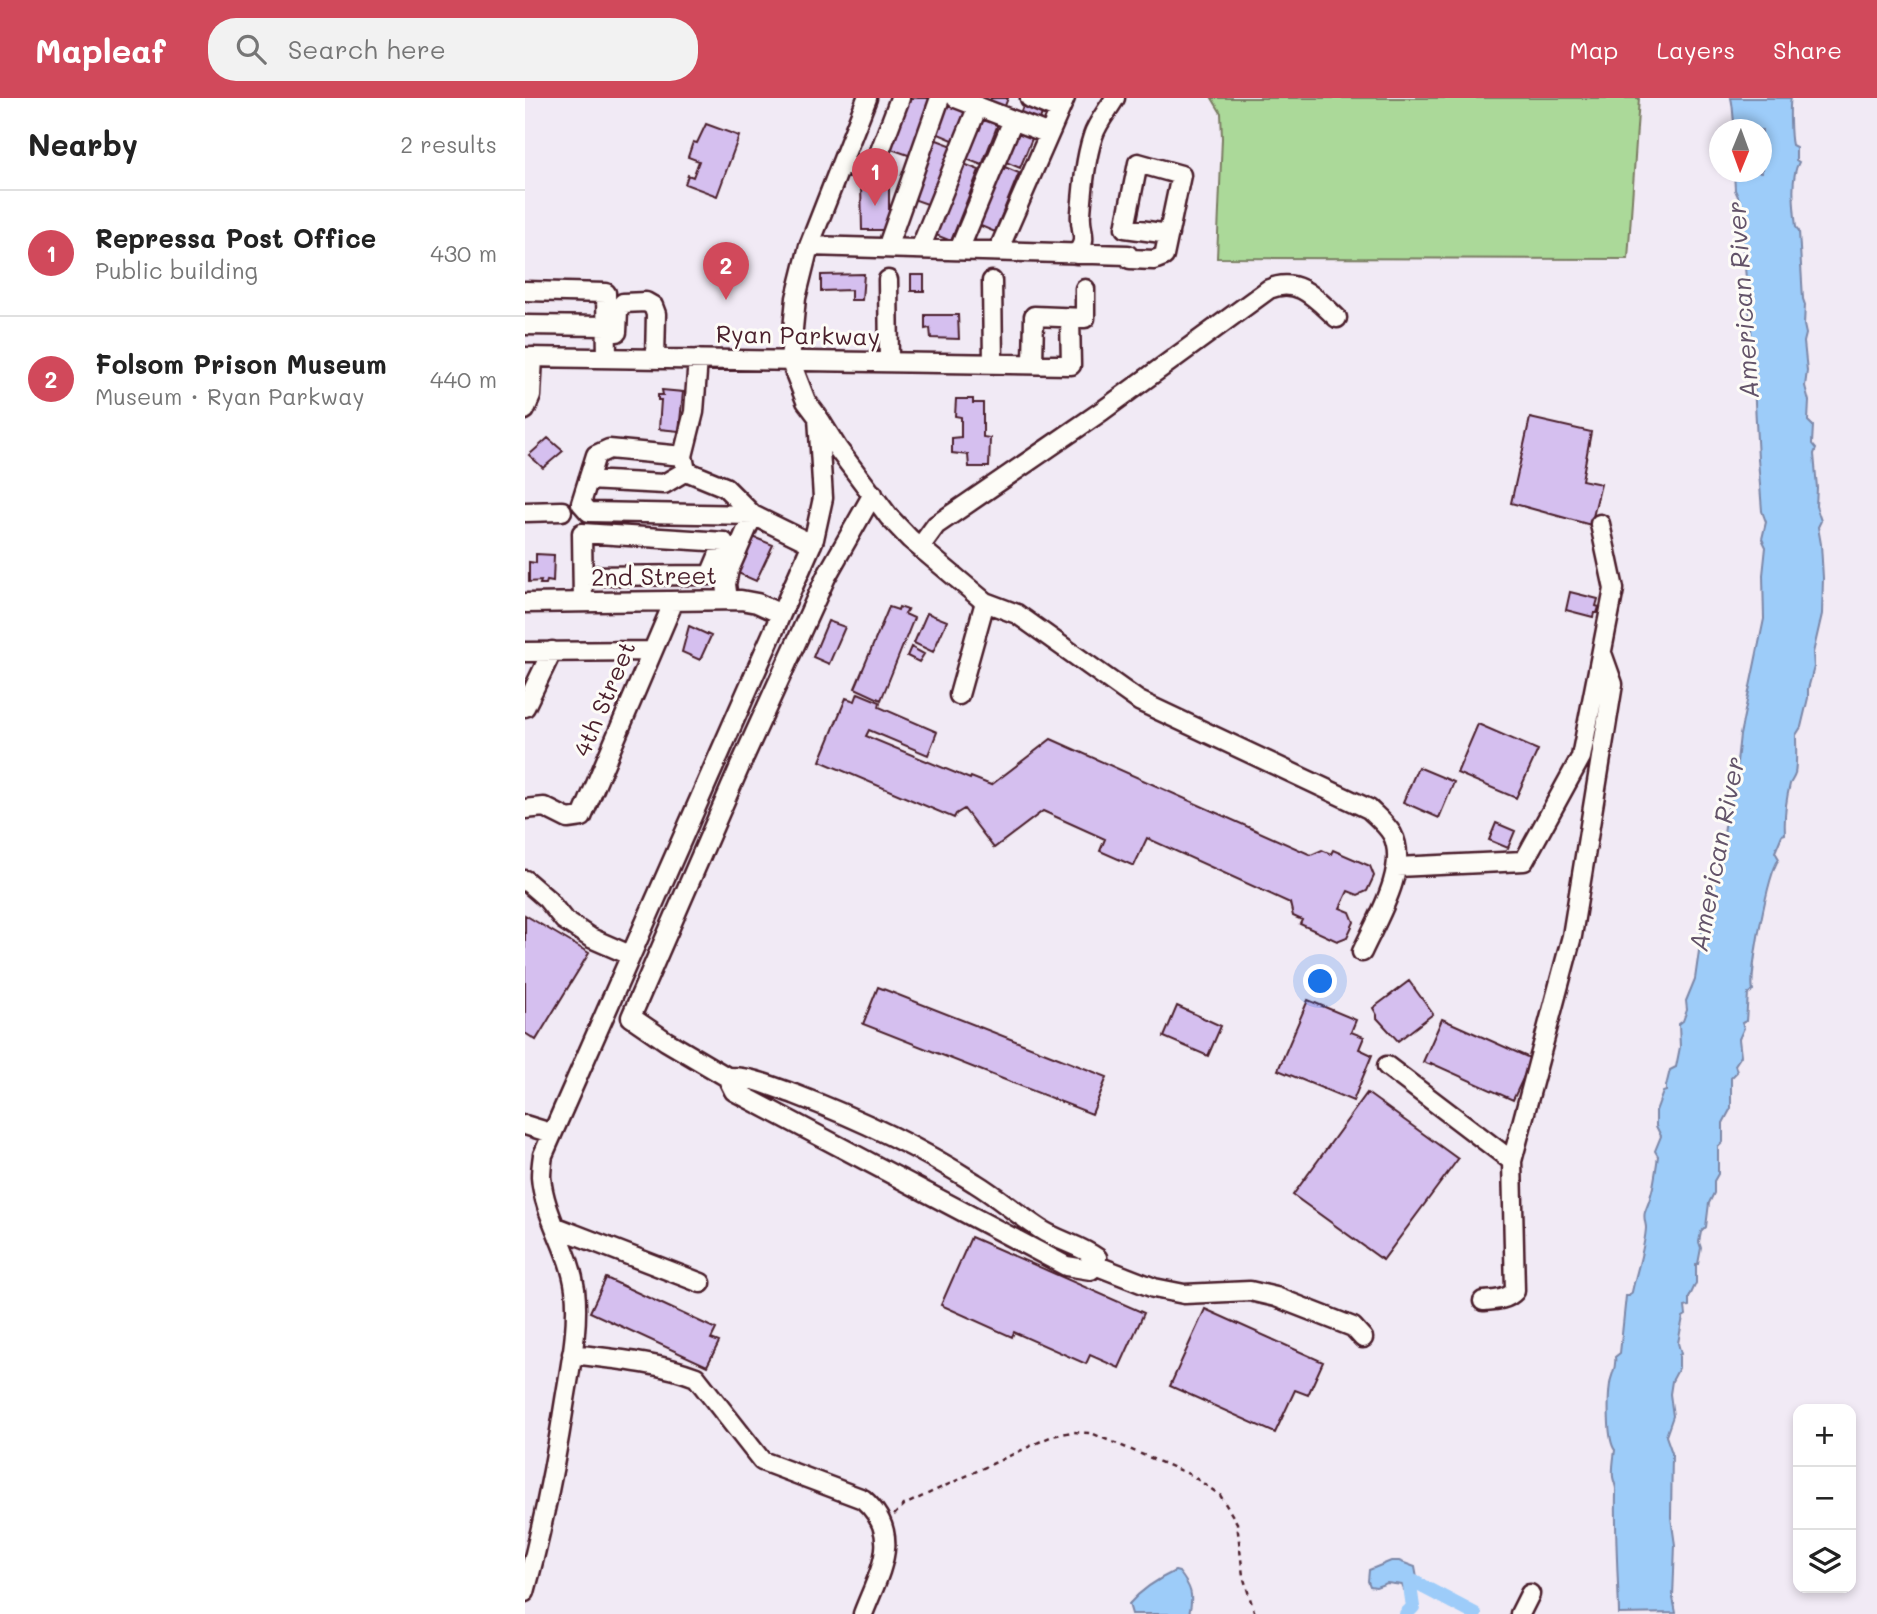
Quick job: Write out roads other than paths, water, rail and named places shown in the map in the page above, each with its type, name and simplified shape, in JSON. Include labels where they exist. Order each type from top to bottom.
[{"type":"street","points":[[867,98],[847,165],[801,272],[790,360],[806,401],[889,517],[985,602],[1017,614],[1139,701],[1369,810],[1392,834],[1397,848],[1397,867],[1389,892],[1362,952]]},
{"type":"street","points":[[847,165],[871,175],[900,98]]},
{"type":"street","points":[[887,248],[940,98]]},
{"type":"street","points":[[956,98],[1049,134]]},
{"type":"street","points":[[998,251],[1062,104],[1030,98]]},
{"type":"street","points":[[1076,254],[1083,245],[1084,237],[1080,225],[1082,194],[1093,135],[1115,98]]},
{"type":"street","points":[[920,249],[978,106]]},
{"type":"street","points":[[959,250],[1013,120]]},
{"type":"street","points":[[814,246],[1128,255],[1132,250],[1154,251],[1164,256],[1181,175],[1138,163],[1125,228],[1168,234]]},
{"type":"street","points":[[888,280],[889,362]]},
{"type":"street","points":[[992,281],[993,363]]},
{"type":"street","points":[[920,547],[936,525],[1102,411],[1269,289],[1282,285],[1303,288],[1337,318]]},
{"type":"street","points":[[1033,364],[1034,316],[1085,318],[1085,289]]},
{"type":"street","points":[[525,291],[605,293],[612,358]]},
{"type":"street","points":[[612,358],[618,311],[623,303],[646,302],[653,306],[656,314],[655,359]]},
{"type":"street","name":"Ryan Parkway","points":[[529,357],[1071,365],[1070,318]]},
{"type":"street","points":[[525,325],[607,326]]},
{"type":"street","points":[[525,410],[531,396],[529,357]]},
{"type":"street","points":[[588,480],[664,484],[685,464],[694,412],[698,359]]},
{"type":"street","points":[[525,1591],[553,1478],[576,1312],[575,1287],[545,1198],[541,1177],[543,1156],[812,544],[821,519],[823,499],[818,417]]},
{"type":"street","points":[[753,515],[589,512],[581,503],[596,455],[609,449],[685,464],[725,487],[753,515],[812,544]]},
{"type":"street","points":[[727,1077],[738,1076],[761,1082],[830,1108],[894,1137],[975,1183],[1042,1231],[1065,1244],[1085,1250],[1097,1258],[1095,1265],[1091,1270],[1066,1266],[961,1213],[734,1091],[727,1077],[631,1017],[826,577],[873,494]]},
{"type":"street","points":[[525,512],[562,511]]},
{"type":"street","points":[[728,600],[726,584],[729,570],[753,515]]},
{"type":"street","points":[[1397,867],[1524,862],[1581,757],[1614,589],[1599,524]]},
{"type":"street","points":[[583,576],[710,575],[724,542],[582,533],[583,602]]},
{"type":"street","name":"2nd Street","points":[[525,603],[728,600],[757,603],[781,614]]},
{"type":"street","name":"4th Street","points":[[525,809],[544,807],[568,819],[582,817],[674,601]]},
{"type":"street","points":[[959,695],[985,602]]},
{"type":"street","points":[[525,707],[552,651]]},
{"type":"street","points":[[525,652],[652,651]]},
{"type":"street","points":[[1483,1301],[1510,1296],[1515,1291],[1512,1161],[1573,931],[1613,684],[1602,656]]},
{"type":"street","points":[[525,880],[547,899],[564,920],[590,938],[630,955]]},
{"type":"street","points":[[1387,1066],[1512,1161]]},
{"type":"street","points":[[525,1125],[551,1133]]},
{"type":"street","points":[[555,1227],[701,1283]]},
{"type":"street","points":[[1095,1265],[1154,1288],[1184,1294],[1250,1291],[1276,1297],[1353,1327],[1363,1338]]},
{"type":"street","points":[[572,1354],[634,1362],[696,1377],[762,1461],[863,1499],[875,1509],[887,1538],[885,1552],[863,1614]]},
{"type":"street","points":[[1520,1614],[1530,1594]]},
{"type":"water","points":[[1731,98],[1791,98],[1791,141],[1796,147],[1796,160],[1799,162],[1794,176],[1793,193],[1805,305],[1805,386],[1809,401],[1808,421],[1813,426],[1812,444],[1816,449],[1816,506],[1821,521],[1818,527],[1823,578],[1822,614],[1813,653],[1814,667],[1808,698],[1801,727],[1796,735],[1796,769],[1787,796],[1785,834],[1782,835],[1775,852],[1779,859],[1760,924],[1753,991],[1748,994],[1746,1021],[1742,1023],[1744,1028],[1739,1039],[1741,1056],[1735,1065],[1737,1072],[1731,1078],[1731,1108],[1723,1123],[1723,1142],[1718,1147],[1718,1174],[1709,1203],[1706,1227],[1701,1232],[1696,1283],[1689,1298],[1689,1306],[1685,1307],[1686,1315],[1683,1317],[1678,1343],[1681,1354],[1679,1368],[1672,1381],[1670,1394],[1673,1416],[1666,1436],[1672,1453],[1671,1517],[1675,1545],[1673,1598],[1676,1613],[1619,1614],[1616,1491],[1613,1474],[1615,1450],[1609,1419],[1610,1384],[1615,1357],[1620,1353],[1626,1296],[1632,1292],[1644,1243],[1644,1214],[1655,1178],[1658,1156],[1655,1151],[1661,1136],[1656,1126],[1656,1111],[1663,1092],[1666,1091],[1670,1070],[1676,1067],[1680,1047],[1679,1024],[1687,1010],[1686,1001],[1695,979],[1704,916],[1722,859],[1726,814],[1734,789],[1740,735],[1764,619],[1763,575],[1766,547],[1762,539],[1766,522],[1762,511],[1740,201],[1735,182],[1772,182],[1772,119],[1734,119]]},
{"type":"water","points":[[1391,1561],[1415,1567],[1417,1578],[1410,1589],[1404,1590],[1402,1585],[1387,1583],[1370,1586],[1369,1570]]},
{"type":"water","points":[[1179,1572],[1189,1587],[1189,1614],[1132,1614],[1129,1604],[1134,1599],[1162,1577]]},
{"type":"waterway","points":[[1399,1574],[1475,1614]]},
{"type":"waterway","points":[[1406,1614],[1413,1607],[1409,1579]]},
{"type":"place","name":"Repressa Post Office","points":[[875,206]]},
{"type":"place","name":"Folsom Prison Museum","points":[[726,300]]},
{"type":"water label","name":"American River","points":[[1743,300]]},
{"type":"water label","name":"American River","points":[[1717,854]]}]
